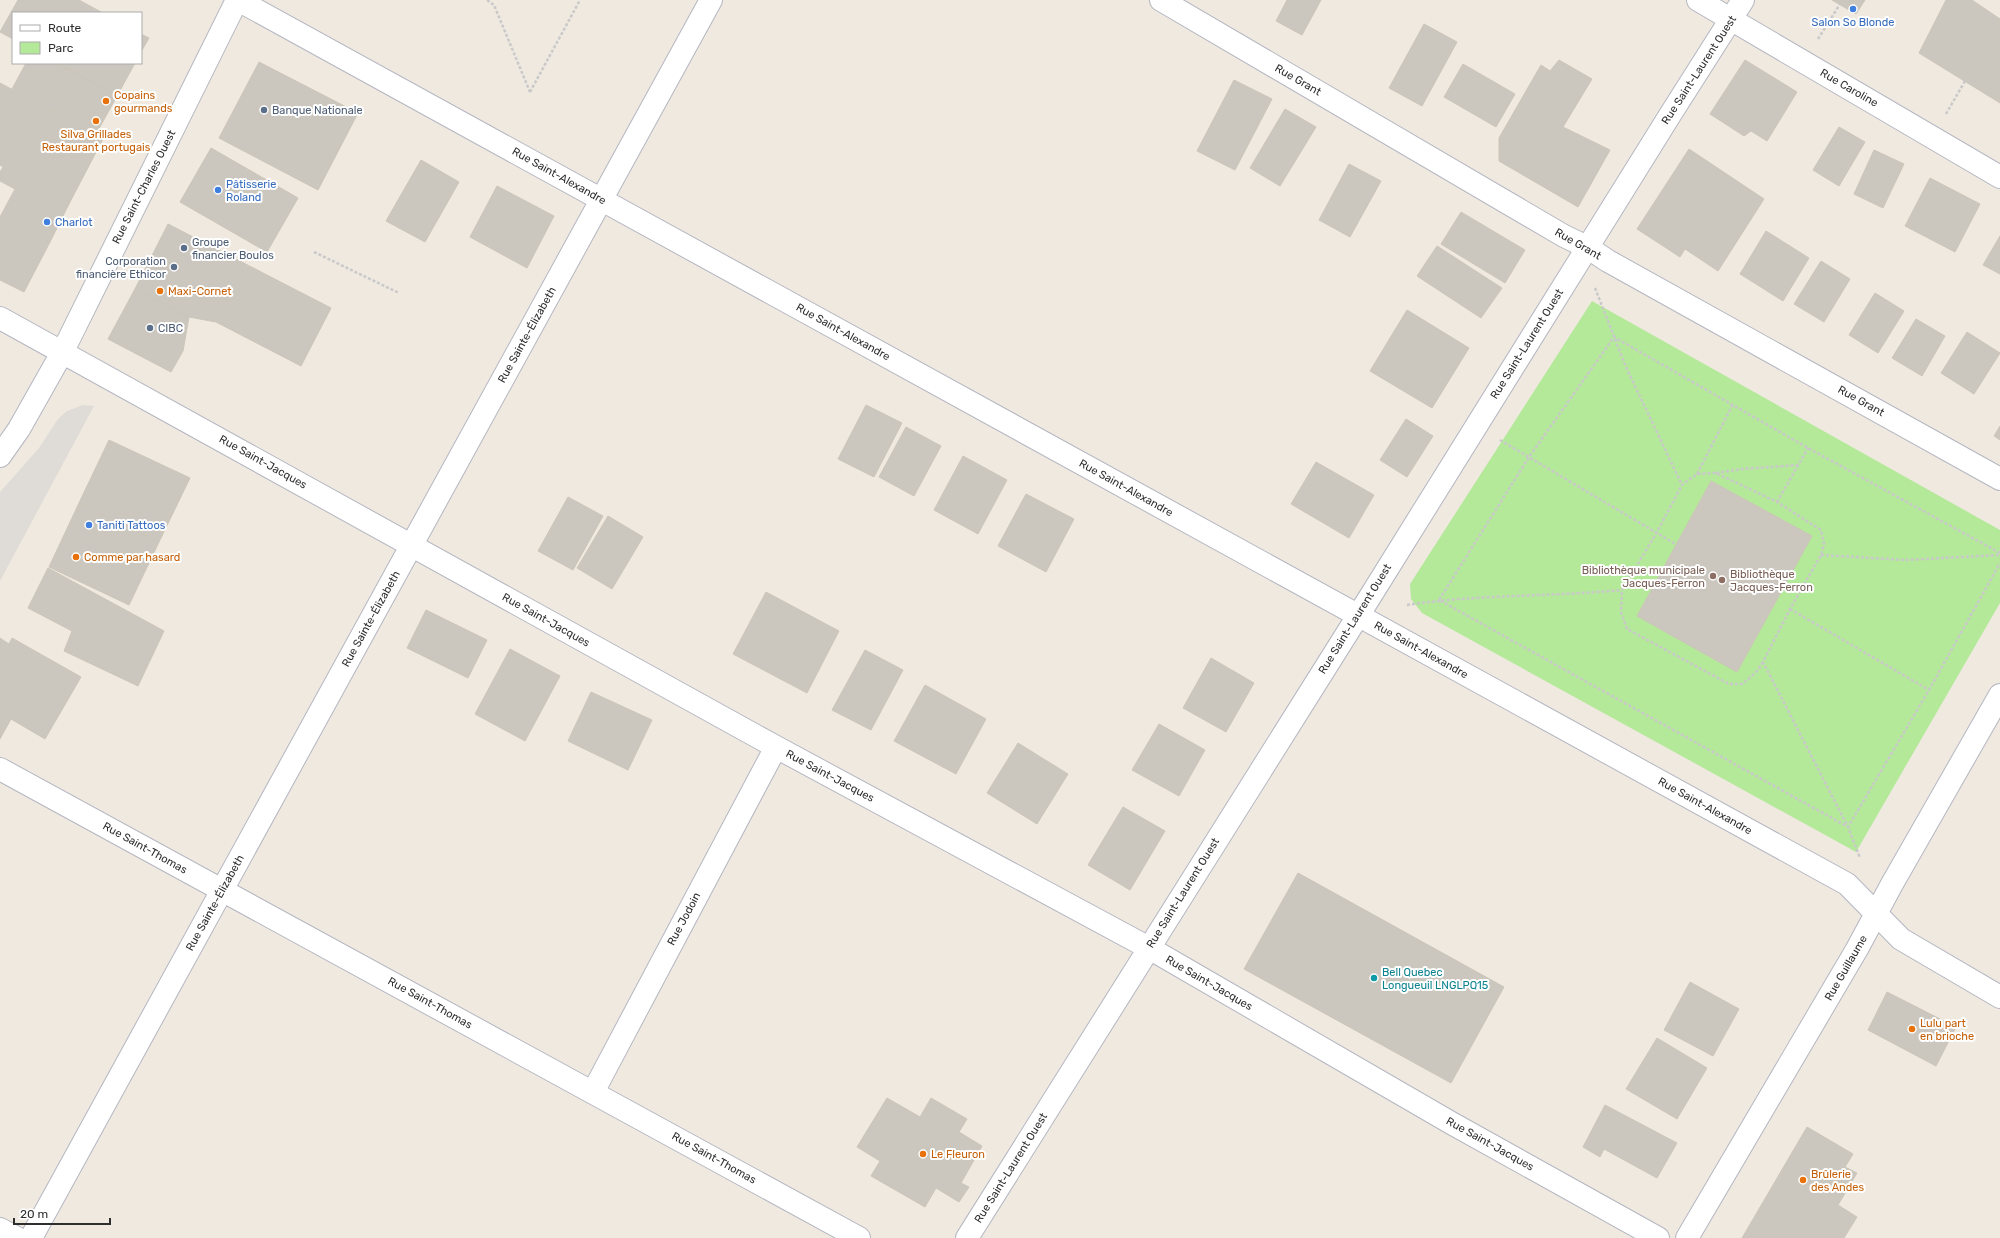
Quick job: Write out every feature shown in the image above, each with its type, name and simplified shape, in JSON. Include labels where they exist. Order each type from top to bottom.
[{"type":"street","name":"Rue Saint-Alexandre","points":[[238,0],[1846,884],[1901,939],[2000,997]]},
{"type":"street","name":"Rue Saint-Charles Ouest","points":[[0,456],[20,429],[63,351],[238,0]]},
{"type":"street","name":"Rue Sainte-Élizabeth","points":[[31,1238],[711,0]]},
{"type":"street","name":"Rue Grant","points":[[1161,0],[1564,236],[1587,247],[1621,268],[2000,478]]},
{"type":"street","name":"Rue Caroline","points":[[1698,0],[2000,177]]},
{"type":"street","name":"Rue Saint-Laurent Ouest","points":[[967,1238],[1743,0]]},
{"type":"street","name":"Rue Saint-Jacques","points":[[0,318],[63,351],[776,747],[1149,948],[1453,1124],[1658,1238]]},
{"type":"street","name":"Rue Guillaume","points":[[1687,1238],[1857,949],[2000,695]]},
{"type":"street","name":"Rue Jodoin","points":[[593,1092],[776,747]]},
{"type":"street","name":"Rue Saint-Thomas","points":[[0,769],[859,1238]]},
{"type":"street","points":[[0,1229],[17,1238]]},
{"type":"path","points":[[487,0],[494,5],[530,92],[580,0]]},
{"type":"path","points":[[1805,62],[1840,4]]},
{"type":"path","points":[[1932,137],[1965,81]]},
{"type":"path","points":[[314,252],[399,293]]},
{"type":"path","points":[[1594,287],[1600,297],[1626,367],[1682,485]]},
{"type":"path","points":[[1614,337],[1808,448],[2000,554]]},
{"type":"path","points":[[1439,600],[1529,458],[1614,337]]},
{"type":"path","points":[[1716,473],[1777,502],[1821,530],[1824,544],[1821,555],[1790,609],[1763,662],[1758,670],[1743,684],[1729,684],[1627,629],[1621,612],[1622,590],[1657,532],[1682,485],[1696,474],[1733,404]]},
{"type":"path","points":[[1498,439],[1677,545]]},
{"type":"path","points":[[1777,502],[1808,448]]},
{"type":"path","points":[[1696,474],[1798,465]]},
{"type":"path","points":[[1821,555],[1905,560],[2000,554]]},
{"type":"path","points":[[1848,827],[1929,690],[2000,563]]},
{"type":"path","points":[[1407,605],[1439,600],[1592,593],[1622,590]]},
{"type":"path","points":[[1439,600],[1848,827]]},
{"type":"path","points":[[1790,609],[1929,690]]},
{"type":"path","points":[[1763,662],[1848,827],[1860,858]]},
{"type":"green space","points":[[1592,301],[2000,530],[2000,603],[1856,852],[1422,613],[1411,599],[1410,584]]},
{"type":"shaded area","points":[[83,405],[94,406],[0,581],[0,492],[39,448],[58,419],[67,411]]},
{"type":"building","points":[[18,0],[79,0],[101,12],[12,12],[12,38],[0,32]]},
{"type":"building","points":[[1287,0],[1321,0],[1302,35],[1276,21]]},
{"type":"building","name":"Salon So Blonde","points":[[1832,0],[1865,0],[1856,14]]},
{"type":"building","points":[[1946,0],[1972,0],[2000,19],[2000,103],[1919,53]]},
{"type":"building","points":[[1424,24],[1457,42],[1422,106],[1389,88]]},
{"type":"building","points":[[142,34],[149,38],[142,50]]},
{"type":"building","points":[[1559,60],[1592,79],[1563,127],[1610,150],[1578,207],[1499,161],[1499,138],[1541,65],[1550,71]]},
{"type":"building","points":[[1745,60],[1797,92],[1767,141],[1751,131],[1744,136],[1710,114]]},
{"type":"building","points":[[259,62],[358,113],[318,190],[219,138]]},
{"type":"building","points":[[25,64],[59,64],[117,96],[96,134],[12,89]]},
{"type":"building","points":[[59,64],[134,64],[117,96]]},
{"type":"building","points":[[1463,64],[1515,94],[1496,127],[1444,97]]},
{"type":"building","points":[[1234,80],[1272,99],[1235,170],[1197,151]]},
{"type":"building","points":[[0,83],[96,134],[105,135],[70,202],[0,165]]},
{"type":"building","points":[[1285,109],[1316,127],[1280,186],[1250,168]]},
{"type":"building","points":[[1839,127],[1865,142],[1839,186],[1813,170]]},
{"type":"building","points":[[211,148],[298,198],[267,252],[180,202]]},
{"type":"building","points":[[1689,149],[1764,199],[1718,271],[1685,249],[1680,257],[1637,229]]},
{"type":"building","points":[[1874,150],[1904,164],[1883,208],[1854,194]]},
{"type":"building","points":[[421,160],[459,182],[425,242],[386,221]]},
{"type":"building","points":[[1349,164],[1381,181],[1350,237],[1319,220]]},
{"type":"building","points":[[3,167],[70,202],[50,242],[0,217],[15,189],[0,181],[0,172]]},
{"type":"building","points":[[1930,178],[1980,204],[1955,252],[1905,226]]},
{"type":"building","points":[[497,186],[554,216],[527,268],[470,237]]},
{"type":"building","points":[[1461,212],[1525,250],[1505,283],[1441,244]]},
{"type":"building","points":[[0,217],[50,242],[24,292],[0,280]]},
{"type":"building","points":[[168,224],[331,308],[301,366],[216,322],[189,317],[135,289]]},
{"type":"building","points":[[1766,231],[1809,258],[1783,301],[1740,274]]},
{"type":"building","points":[[2000,236],[2000,274],[1983,265]]},
{"type":"building","points":[[1437,246],[1502,288],[1481,318],[1417,276]]},
{"type":"building","points":[[1821,261],[1850,279],[1824,322],[1794,304]]},
{"type":"building","name":"CIBC","points":[[135,289],[189,317],[183,351],[171,372],[108,339]]},
{"type":"building","points":[[1875,293],[1904,311],[1878,353],[1849,335]]},
{"type":"building","points":[[1407,310],[1469,348],[1432,408],[1370,371]]},
{"type":"building","points":[[1916,319],[1945,336],[1922,376],[1892,358]]},
{"type":"building","points":[[1967,332],[2000,353],[1974,394],[1941,373]]},
{"type":"building","points":[[866,405],[902,423],[874,477],[838,459]]},
{"type":"building","points":[[1406,419],[1433,436],[1407,477],[1380,460]]},
{"type":"building","points":[[2000,426],[2000,440],[1994,436]]},
{"type":"building","points":[[906,427],[941,446],[914,496],[879,477]]},
{"type":"building","points":[[109,440],[190,478],[159,542],[79,503]]},
{"type":"building","points":[[963,456],[1007,480],[978,534],[934,510]]},
{"type":"building","points":[[1316,462],[1374,495],[1349,538],[1291,504]]},
{"type":"building","name":"Bibliothèque Jacques-Ferron","points":[[1711,481],[1812,536],[1737,672],[1637,616]]},
{"type":"building","points":[[1026,494],[1074,519],[1046,572],[998,546]]},
{"type":"building","points":[[568,497],[603,516],[573,570],[538,551]]},
{"type":"building","points":[[79,503],[159,542],[129,605],[49,567]]},
{"type":"building","points":[[608,516],[643,537],[612,589],[577,568]]},
{"type":"building","points":[[48,568],[164,631],[138,686],[64,651],[72,631],[28,608]]},
{"type":"building","points":[[766,592],[839,631],[807,693],[733,654]]},
{"type":"building","points":[[426,610],[487,640],[468,678],[407,648]]},
{"type":"building","points":[[0,638],[9,644],[12,638],[81,677],[45,739],[11,719],[0,739]]},
{"type":"building","points":[[510,649],[560,676],[525,741],[475,714]]},
{"type":"building","points":[[865,650],[903,670],[871,730],[832,710]]},
{"type":"building","points":[[1211,658],[1254,683],[1226,732],[1183,708]]},
{"type":"building","points":[[925,685],[986,719],[956,774],[894,741]]},
{"type":"building","points":[[591,692],[652,720],[628,770],[568,741]]},
{"type":"building","points":[[1159,724],[1205,750],[1179,796],[1132,770]]},
{"type":"building","points":[[1018,743],[1068,774],[1037,824],[987,793]]},
{"type":"building","points":[[1123,807],[1165,831],[1130,890],[1088,865]]},
{"type":"building","name":"Bell Quebec Longueuil LNGLPQ15","points":[[1298,873],[1504,987],[1451,1083],[1244,969]]},
{"type":"building","points":[[1690,982],[1739,1009],[1713,1056],[1664,1030]]},
{"type":"building","name":"Lulu part en brioche","points":[[1887,992],[1956,1027],[1936,1066],[1868,1030]]},
{"type":"building","points":[[1657,1038],[1707,1068],[1677,1119],[1626,1089]]},
{"type":"building","name":"Le Fleuron","points":[[887,1098],[920,1117],[931,1098],[967,1119],[959,1132],[982,1146],[961,1183],[969,1187],[959,1202],[936,1188],[925,1207],[871,1176],[880,1161],[857,1147]]},
{"type":"building","points":[[1605,1105],[1677,1143],[1657,1178],[1604,1149],[1600,1157],[1583,1147]]},
{"type":"building","points":[[1807,1127],[1853,1154],[1845,1167],[1857,1173],[1838,1205],[1857,1217],[1844,1238],[1742,1238]]},
{"type":"place","name":"Salon So Blonde","points":[[1853,9]]},
{"type":"place","name":"Copains gourmands","points":[[106,101]]},
{"type":"place","name":"Banque Nationale","points":[[264,110]]},
{"type":"place","name":"Silva Grillades Restaurant portugais","points":[[96,121]]},
{"type":"place","name":"Pâtisserie Roland","points":[[218,190]]},
{"type":"place","name":"Charlot","points":[[47,222]]},
{"type":"place","name":"Groupe financier Boulos","points":[[184,248]]},
{"type":"place","name":"Corporation financière Ethicor","points":[[174,267]]},
{"type":"place","name":"Maxi-Cornet","points":[[160,291]]},
{"type":"place","name":"CIBC","points":[[150,328]]},
{"type":"place","name":"Taniti Tattoos","points":[[89,525]]},
{"type":"place","name":"Comme par hasard","points":[[76,557]]},
{"type":"place","name":"Bibliothèque municipale Jacques-Ferron","points":[[1713,576]]},
{"type":"place","name":"Bibliothèque Jacques-Ferron","points":[[1722,580]]},
{"type":"place","name":"Bell Quebec Longueuil LNGLPQ15","points":[[1374,978]]},
{"type":"place","name":"Lulu part en brioche","points":[[1912,1029]]},
{"type":"place","name":"Le Fleuron","points":[[923,1154]]},
{"type":"place","name":"Brûlerie des Andes","points":[[1803,1180]]}]
